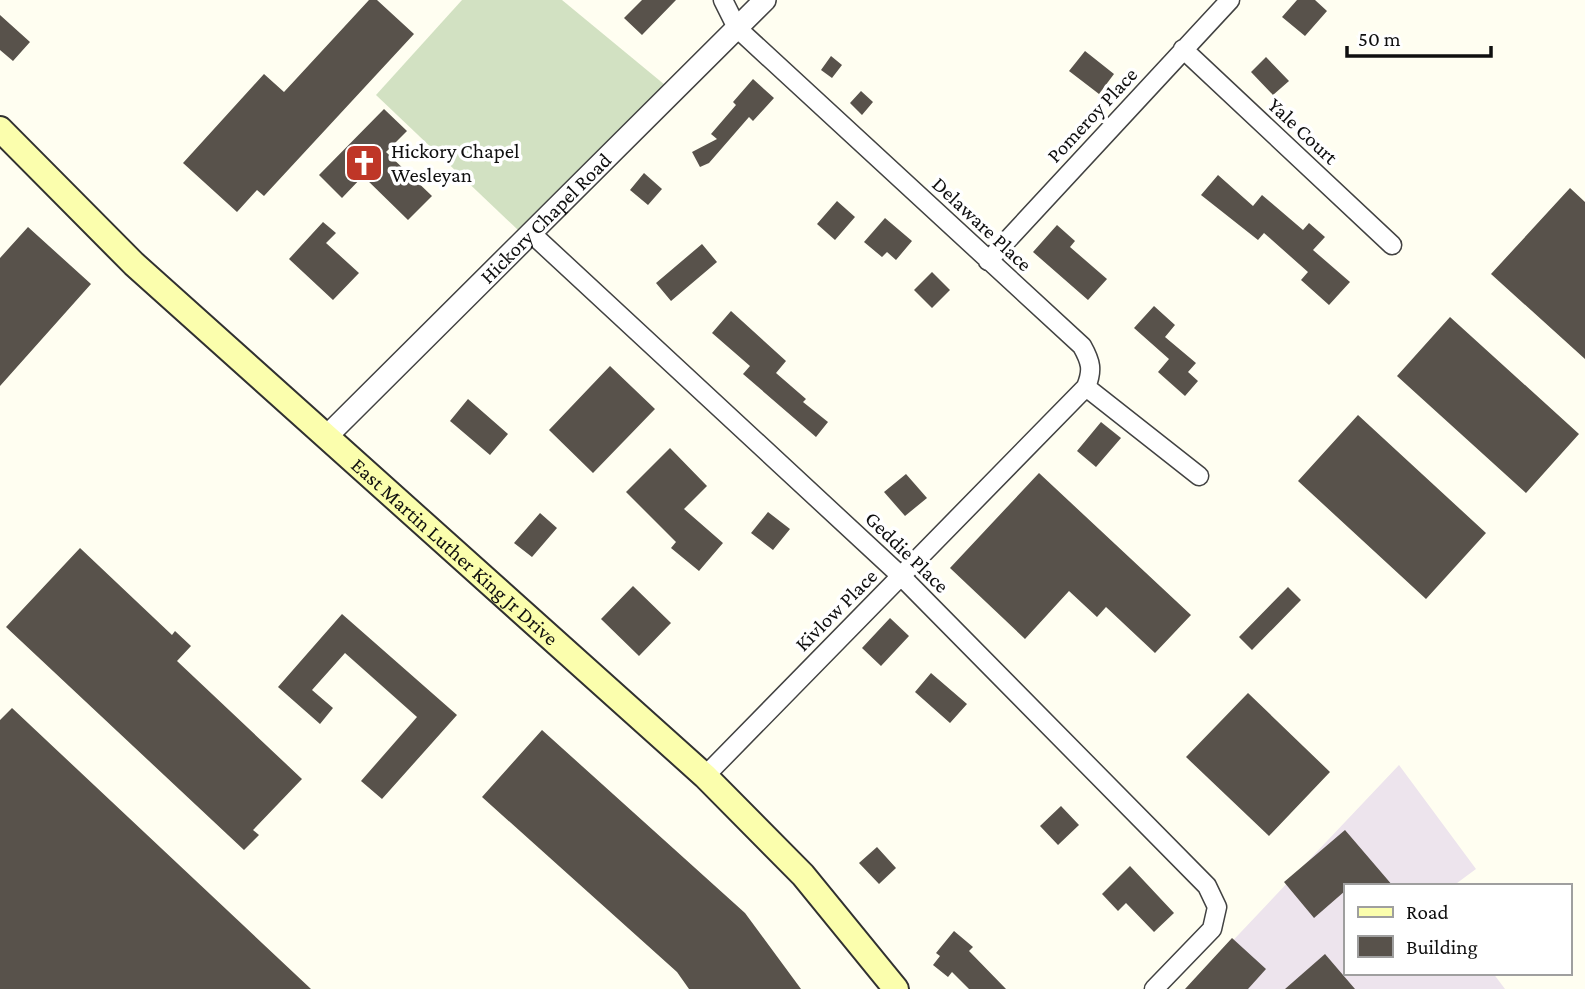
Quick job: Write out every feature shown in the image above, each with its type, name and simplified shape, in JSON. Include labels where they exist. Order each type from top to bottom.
[{"type":"main road","name":"East Martin Luther King Jr Drive","points":[[0,129],[134,264],[705,776],[803,875],[896,989]]},
{"type":"street","name":"Delaware Place","points":[[723,0],[737,28],[1082,346],[1091,362],[1091,375],[1086,387]]},
{"type":"street","name":"Hickory Chapel Road","points":[[326,437],[765,0]]},
{"type":"street","name":"Pomeroy Place","points":[[988,261],[1230,0]]},
{"type":"street","name":"Yale Court","points":[[1184,50],[1392,245]]},
{"type":"street","name":"Geddie Place","points":[[531,233],[901,576],[1207,886],[1217,907],[1212,929],[1154,989]]},
{"type":"street","name":"Kivlow Place","points":[[705,776],[1086,387]]},
{"type":"street","points":[[1086,387],[1199,476]]},
{"type":"shaded area","points":[[1399,765],[1476,869],[1456,884],[1344,884],[1344,975],[1494,975],[1505,989],[1187,989]]},
{"type":"green space","points":[[462,0],[562,0],[665,85],[518,230],[376,95]]},
{"type":"building","points":[[369,0],[377,0],[414,34],[264,196],[257,190],[237,212],[183,163],[264,74],[284,92]]},
{"type":"building","points":[[642,0],[676,0],[642,35],[624,18]]},
{"type":"building","points":[[1297,0],[1315,0],[1327,11],[1305,36],[1282,17]]},
{"type":"building","points":[[0,15],[30,42],[13,61],[0,50]]},
{"type":"building","points":[[1085,51],[1114,74],[1099,94],[1069,71]]},
{"type":"building","points":[[831,56],[842,65],[832,78],[821,70]]},
{"type":"building","points":[[1266,57],[1289,81],[1273,95],[1251,72]]},
{"type":"building","points":[[753,79],[774,98],[753,121],[749,117],[709,163],[700,167],[692,152],[717,139],[711,134],[736,105],[733,102]]},
{"type":"building","points":[[861,91],[873,102],[862,115],[850,103]]},
{"type":"building","name":"Hickory Chapel Wesleyan","points":[[384,109],[407,131],[386,152],[432,196],[408,220],[363,176],[342,198],[319,175]]},
{"type":"building","points":[[644,173],[662,189],[648,205],[630,190]]},
{"type":"building","points":[[1218,175],[1253,206],[1262,195],[1303,230],[1309,223],[1325,237],[1313,250],[1350,282],[1329,305],[1301,280],[1308,272],[1264,233],[1258,240],[1201,195]]},
{"type":"building","points":[[1570,188],[1585,202],[1585,359],[1491,274]]},
{"type":"building","points":[[837,201],[855,217],[835,240],[817,224]]},
{"type":"building","points":[[885,218],[912,241],[896,260],[887,252],[882,257],[864,242]]},
{"type":"building","points":[[323,222],[336,233],[326,243],[359,273],[333,300],[289,259]]},
{"type":"building","points":[[1057,225],[1075,241],[1070,247],[1107,279],[1088,300],[1033,252]]},
{"type":"building","points":[[28,227],[91,284],[0,386],[0,258]]},
{"type":"building","points":[[702,244],[717,262],[671,301],[656,283]]},
{"type":"building","points":[[932,272],[950,290],[932,308],[914,290]]},
{"type":"building","points":[[1154,306],[1175,325],[1165,337],[1196,363],[1188,372],[1198,381],[1185,396],[1158,372],[1169,359],[1134,328]]},
{"type":"building","points":[[731,311],[786,361],[776,373],[806,399],[803,402],[828,422],[816,437],[743,374],[750,366],[712,333]]},
{"type":"building","points":[[1450,317],[1579,434],[1526,493],[1397,376]]},
{"type":"building","points":[[610,366],[655,409],[593,473],[549,430]]},
{"type":"building","points":[[468,399],[508,434],[490,455],[450,421]]},
{"type":"building","points":[[1358,415],[1486,533],[1426,599],[1298,481]]},
{"type":"building","points":[[1101,422],[1121,438],[1096,467],[1077,451]]},
{"type":"building","points":[[670,448],[707,486],[684,509],[723,543],[699,571],[671,548],[676,542],[626,492]]},
{"type":"building","points":[[1039,473],[1191,615],[1155,653],[1106,607],[1097,617],[1069,591],[1025,639],[950,568]]},
{"type":"building","points":[[906,474],[927,498],[905,516],[884,492]]},
{"type":"building","points":[[768,512],[790,529],[773,550],[751,533]]},
{"type":"building","points":[[540,513],[557,528],[532,557],[514,543]]},
{"type":"building","points":[[80,548],[172,635],[175,631],[191,646],[177,661],[302,779],[253,830],[259,835],[244,850],[6,627]]},
{"type":"building","points":[[633,586],[671,623],[639,656],[601,619]]},
{"type":"building","points":[[1288,587],[1301,600],[1252,650],[1239,637]]},
{"type":"building","points":[[342,614],[457,715],[382,799],[361,781],[417,717],[345,653],[312,690],[333,708],[320,724],[278,687]]},
{"type":"building","points":[[890,618],[909,636],[881,666],[862,648]]},
{"type":"building","points":[[931,673],[967,704],[950,723],[915,692]]},
{"type":"building","points":[[1248,693],[1330,772],[1269,836],[1186,757]]},
{"type":"building","points":[[12,708],[311,989],[0,989],[0,720]]},
{"type":"building","points":[[542,730],[745,913],[801,989],[689,989],[677,972],[482,797]]},
{"type":"building","points":[[1061,806],[1079,825],[1058,845],[1040,826]]},
{"type":"building","points":[[1345,830],[1391,884],[1344,884],[1344,892],[1314,918],[1284,882]]},
{"type":"building","points":[[877,847],[896,868],[879,884],[859,863]]},
{"type":"building","points":[[1130,866],[1174,913],[1154,932],[1126,903],[1118,911],[1102,894]]},
{"type":"building","points":[[954,931],[973,947],[969,951],[1006,989],[969,989],[952,972],[948,977],[933,965],[940,956],[936,953]]},
{"type":"building","points":[[1232,938],[1266,969],[1248,989],[1185,989]]},
{"type":"building","points":[[1325,954],[1355,989],[1285,989]]},
{"type":"place","name":"Hickory Chapel Wesleyan","points":[[364,163]]}]
